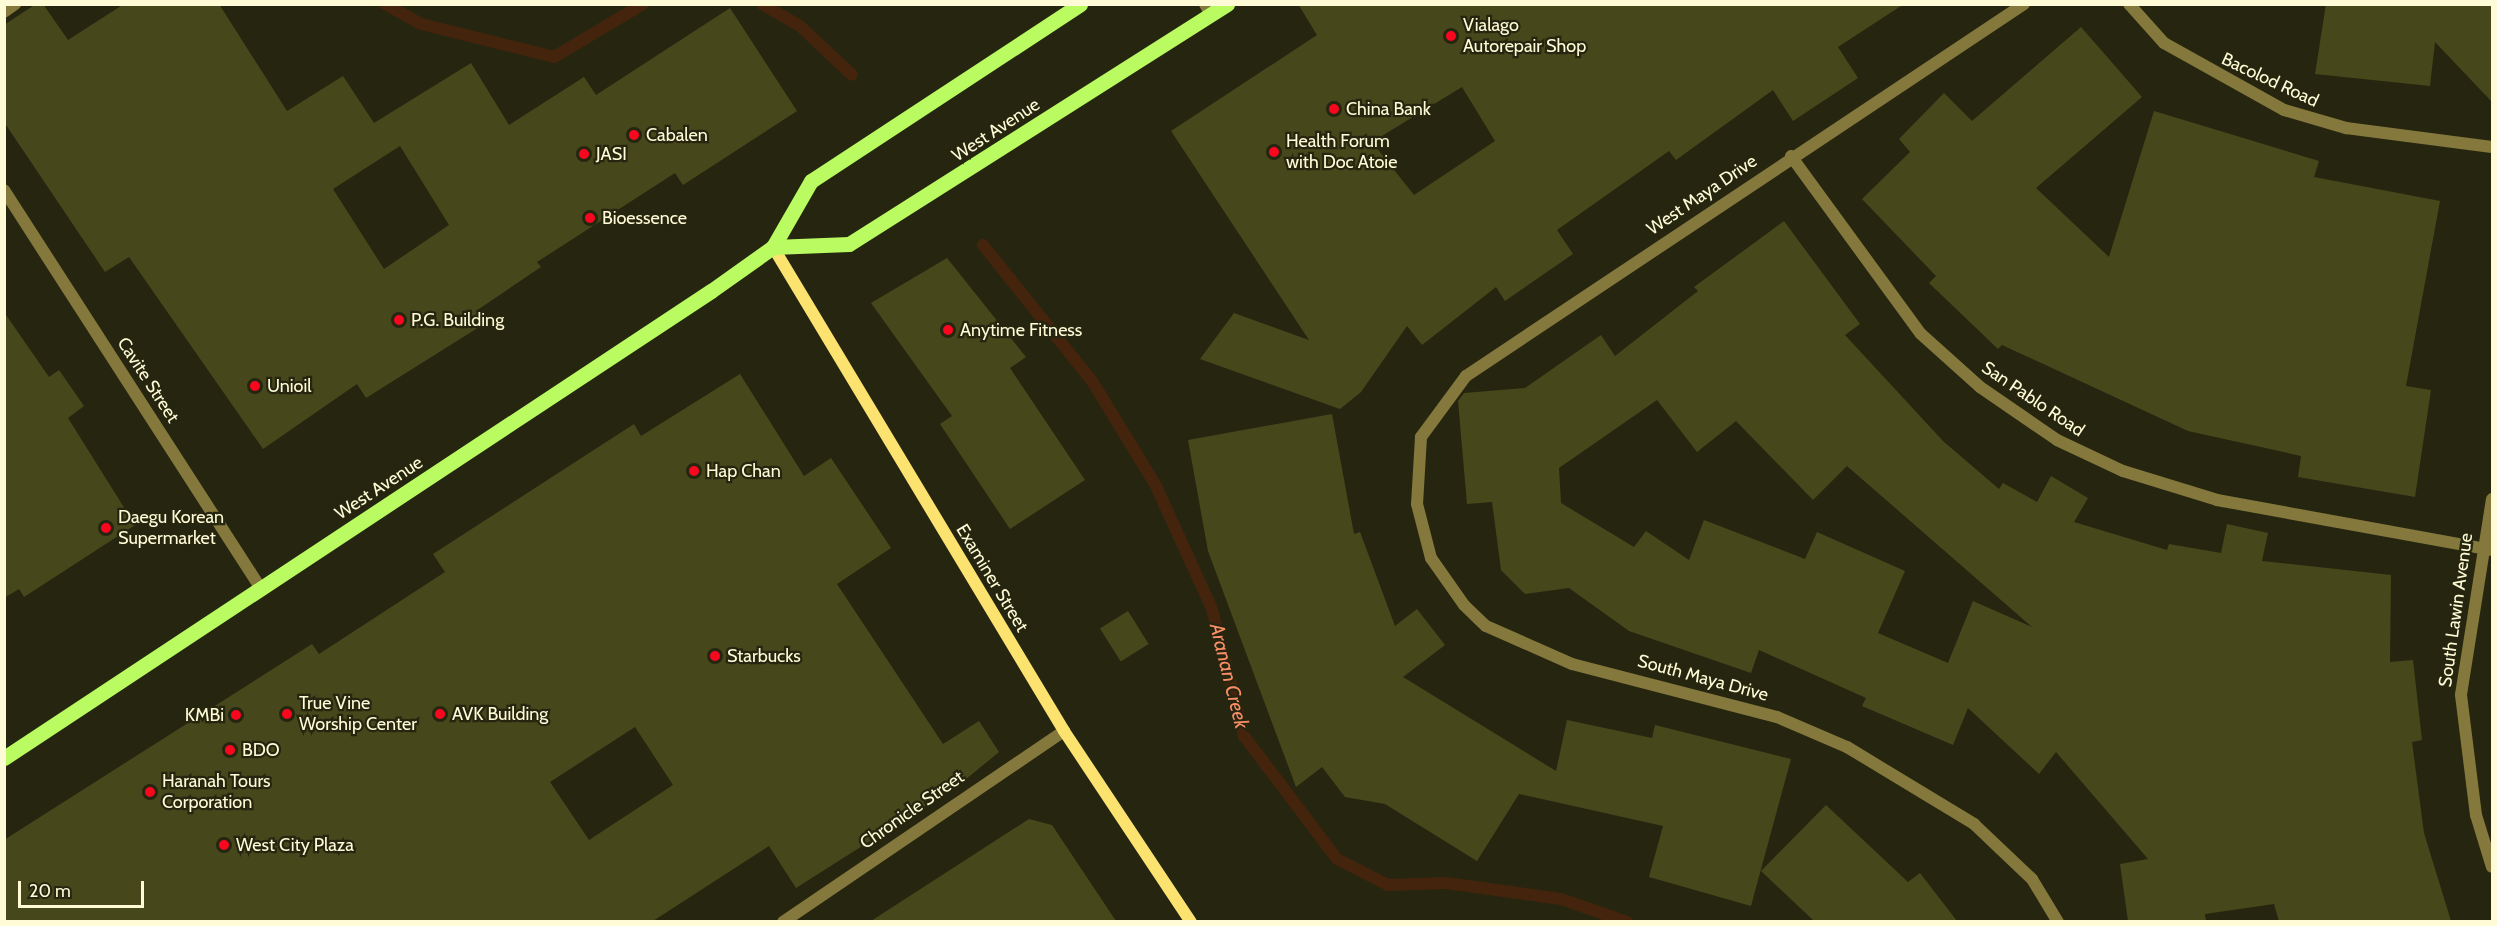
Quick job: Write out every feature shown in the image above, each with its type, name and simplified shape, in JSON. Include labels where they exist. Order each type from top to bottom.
[{"type":"main road","name":"West Avenue","points":[[4,758],[773,247],[810,181],[1080,4]]},
{"type":"main road","name":"West Avenue","points":[[773,247],[849,244],[938,191],[1208,10],[1227,4]]},
{"type":"street","points":[[4,12],[15,4]]},
{"type":"street","name":"West Maya Drive","points":[[1421,437],[1466,376],[1791,156],[2024,4]]},
{"type":"street","name":"Bacolod Road","points":[[2129,4],[2164,43],[2284,110],[2346,128],[2493,147]]},
{"type":"street","name":"San Pablo Road","points":[[1791,156],[1921,334],[1980,387],[2057,440],[2123,471],[2217,500],[2488,549]]},
{"type":"street","name":"Cavite Street","points":[[4,190],[261,589]]},
{"type":"street","name":"Examiner Street","points":[[773,247],[1064,731],[1191,921]]},
{"type":"street","name":"South Maya Drive","points":[[1421,437],[1417,474],[1423,537],[1445,580],[1486,626],[1572,664],[1777,717],[1847,747],[1974,824],[2032,879],[2058,921]]},
{"type":"street","name":"South Lawin Avenue","points":[[2493,499],[2488,549],[2461,694],[2476,815],[2493,867]]},
{"type":"street","name":"Chronicle Street","points":[[783,921],[1064,731]]},
{"type":"building","points":[[36,4],[43,4],[68,40],[124,4],[219,4],[287,111],[343,76],[374,123],[471,63],[509,125],[584,77],[596,95],[730,8],[797,111],[683,185],[675,173],[537,262],[541,267],[476,311],[484,324],[366,398],[357,384],[263,449],[129,257],[105,272],[4,122],[4,25]],"holes":[[[400,146],[449,225],[384,269],[333,189]]]},
{"type":"building","points":[[1298,4],[1904,4],[1838,47],[1858,78],[1793,121],[1773,90],[1676,160],[1669,151],[1557,230],[1573,254],[1505,301],[1496,287],[1422,345],[1407,326],[1361,392],[1340,409],[1200,359],[1234,313],[1309,340],[1171,131],[1317,35]],"holes":[[[1462,87],[1495,141],[1414,195],[1372,142]]]},
{"type":"building","points":[[2326,4],[2493,4],[2493,103],[2435,42],[2430,86],[2315,74]]},
{"type":"building","points":[[2081,27],[2142,97],[2036,188],[2109,257],[2154,111],[2319,161],[2314,177],[2440,201],[2406,386],[2431,390],[2415,497],[2298,477],[2301,456],[2188,431],[2002,345],[1998,349],[1929,283],[1936,276],[1862,199],[1910,152],[1899,139],[1944,93],[1972,121]]},
{"type":"building","points":[[1784,221],[1860,324],[1845,335],[1943,441],[1999,489],[2003,483],[2037,502],[2051,476],[2088,498],[2074,522],[2167,550],[2169,544],[2221,553],[2227,524],[2268,533],[2262,561],[2391,575],[2390,662],[2413,660],[2422,740],[2412,742],[2424,833],[2451,921],[2279,921],[2274,904],[2205,914],[2206,921],[2128,921],[2120,864],[2148,859],[2056,752],[2039,774],[1968,708],[1953,745],[1862,706],[1866,698],[1759,650],[1751,673],[1629,631],[1569,588],[1525,594],[1501,570],[1492,502],[1467,504],[1458,401],[1464,393],[1525,388],[1601,335],[1615,356],[1698,291],[1694,287]],"holes":[[[1657,400],[1697,452],[1736,421],[1813,500],[1847,466],[2032,627],[1973,601],[1948,663],[1878,633],[1905,571],[1817,532],[1805,559],[1704,520],[1689,560],[1646,531],[1634,547],[1561,503],[1559,468]]]},
{"type":"building","points":[[947,258],[1026,357],[1010,368],[1085,480],[1010,529],[940,424],[952,416],[871,303]]},
{"type":"building","points":[[4,312],[49,377],[59,370],[84,406],[68,418],[135,525],[24,597],[19,589],[4,598]]},
{"type":"building","points":[[740,374],[804,476],[831,458],[891,548],[837,584],[943,744],[979,721],[999,752],[960,784],[796,888],[769,846],[653,921],[4,921],[4,840],[312,644],[319,654],[445,572],[433,554],[634,424],[641,436]],"holes":[[[635,727],[673,785],[589,840],[550,782]]]},
{"type":"building","points":[[1332,414],[1354,534],[1360,532],[1395,626],[1417,609],[1445,645],[1403,677],[1556,771],[1567,720],[1652,738],[1655,725],[1791,759],[1751,906],[1649,877],[1663,826],[1519,794],[1477,861],[1385,804],[1345,797],[1322,767],[1296,787],[1208,551],[1188,440]]},
{"type":"building","points":[[1128,611],[1149,644],[1121,662],[1100,628]]},
{"type":"building","points":[[1826,805],[1908,882],[1920,873],[1957,921],[1814,921],[1761,871]]},
{"type":"building","points":[[1029,819],[1052,825],[1116,921],[871,921]]},
{"type":"waterway","points":[[385,4],[421,24],[554,57],[643,4]]},
{"type":"waterway","points":[[762,4],[800,26],[852,75]]},
{"type":"waterway","name":"Aranan Creek","points":[[983,245],[1092,381],[1156,486],[1212,609],[1244,736],[1337,859],[1388,885],[1446,883],[1561,899],[1627,922]]},
{"type":"place","name":"Vialago Autorepair Shop","points":[[1451,36]]},
{"type":"place","name":"China Bank","points":[[1334,109]]},
{"type":"place","name":"Cabalen","points":[[634,135]]},
{"type":"place","name":"Health Forum with Doc Atoie","points":[[1274,152]]},
{"type":"place","name":"JASI","points":[[584,154]]},
{"type":"place","name":"Bioessence","points":[[590,218]]},
{"type":"place","name":"P.G. Building","points":[[399,320]]},
{"type":"place","name":"Anytime Fitness","points":[[948,330]]},
{"type":"place","name":"Unioil","points":[[255,386]]},
{"type":"place","name":"Hap Chan","points":[[694,471]]},
{"type":"place","name":"Daegu Korean Supermarket","points":[[106,528]]},
{"type":"place","name":"Starbucks","points":[[715,656]]},
{"type":"place","name":"True Vine Worship Center","points":[[287,714]]},
{"type":"place","name":"AVK Building","points":[[440,714]]},
{"type":"place","name":"KMBi","points":[[236,715]]},
{"type":"place","name":"BDO","points":[[230,750]]},
{"type":"place","name":"Haranah Tours Corporation","points":[[150,792]]},
{"type":"place","name":"West City Plaza","points":[[224,845]]}]
